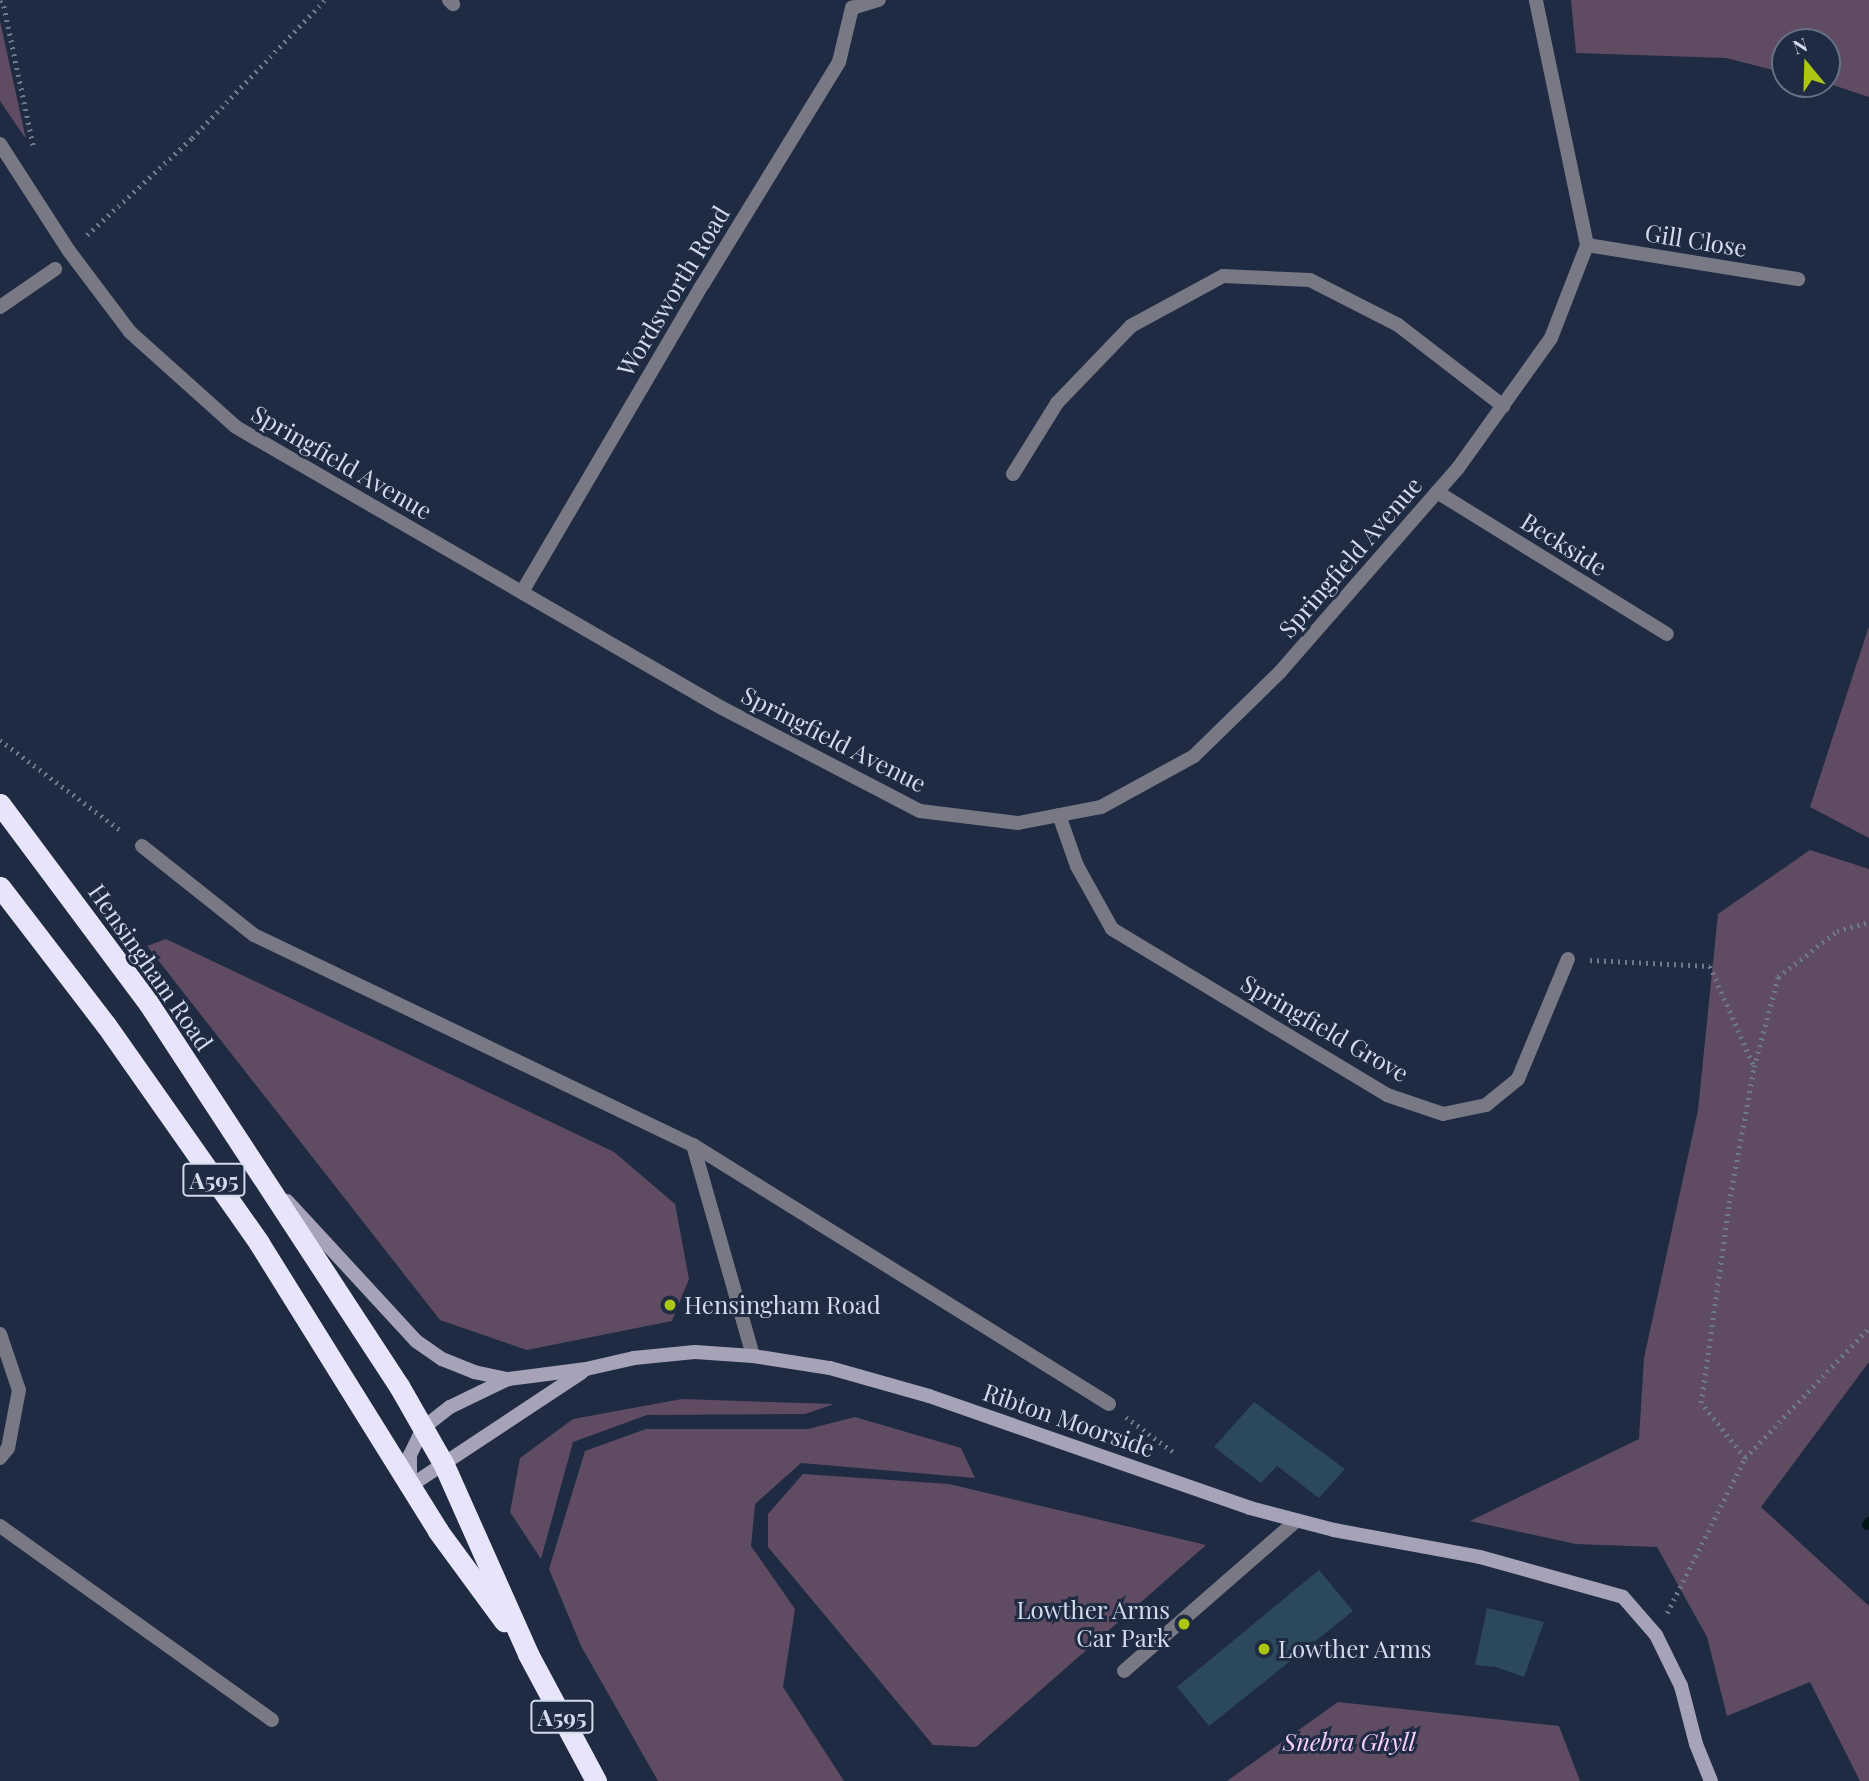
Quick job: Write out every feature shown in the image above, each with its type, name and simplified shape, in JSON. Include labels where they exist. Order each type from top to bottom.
[{"type":"highway","name":"Hensingham Road","points":[[0,804],[149,1004],[253,1164]]},
{"type":"highway","name":"A595","points":[[0,887],[106,1025],[258,1243],[438,1531],[528,1654]]},
{"type":"highway","name":"A595","points":[[253,1164],[444,1465],[528,1654],[596,1781]]},
{"type":"main road","points":[[253,1164],[416,1341],[442,1359],[474,1372],[508,1379]]},
{"type":"main road","name":"Ribton Moorside","points":[[508,1379],[586,1369],[634,1358],[695,1352],[753,1356],[830,1368],[929,1395],[1250,1508],[1296,1521],[1480,1557],[1623,1597],[1656,1635],[1681,1686],[1696,1744],[1711,1781]]},
{"type":"main road","points":[[410,1486],[586,1369]]},
{"type":"main road","points":[[410,1486],[410,1455],[423,1428],[450,1407],[508,1379]]},
{"type":"street","points":[[849,4],[878,0]]},
{"type":"street","points":[[1536,0],[1587,245]]},
{"type":"street","name":"Wordsworth Road","points":[[522,592],[703,284],[839,62],[849,4]]},
{"type":"street","name":"Springfield Avenue","points":[[0,144],[69,251],[130,332],[236,427],[722,708],[920,811],[1018,823],[1101,807],[1194,756],[1280,672],[1437,492],[1503,406],[1551,338],[1587,245]]},
{"type":"street","name":"Gill Close","points":[[1587,245],[1798,279]]},
{"type":"street","points":[[0,307],[55,269]]},
{"type":"street","points":[[1013,474],[1056,403],[1131,326],[1223,276],[1310,280],[1398,325],[1503,406]]},
{"type":"street","name":"Beckside","points":[[1437,492],[1667,634]]},
{"type":"street","name":"Springfield Grove","points":[[1059,815],[1077,866],[1112,929],[1387,1095],[1443,1114],[1486,1105],[1518,1079],[1567,959]]},
{"type":"street","points":[[142,846],[254,935],[693,1145],[1109,1404]]},
{"type":"street","points":[[693,1145],[753,1356]]},
{"type":"street","points":[[0,1335],[19,1390],[8,1448],[0,1458]]},
{"type":"street","points":[[1124,1671],[1296,1521]]},
{"type":"street","points":[[0,1526],[272,1720]]},
{"type":"path","points":[[69,251],[192,138],[325,0]]},
{"type":"path","points":[[0,1],[4,6],[37,161],[18,174]]},
{"type":"path","points":[[0,740],[142,846]]},
{"type":"path","points":[[1745,1458],[1701,1403],[1729,1203],[1754,1067],[1778,977],[1837,931],[1869,922]]},
{"type":"path","points":[[1567,959],[1710,966],[1754,1067]]},
{"type":"path","points":[[1656,1635],[1745,1458],[1869,1328]]},
{"type":"green space","points":[[1571,0],[1869,0],[1869,97],[1841,88],[1841,28],[1771,28],[1771,69],[1726,58],[1576,53]]},
{"type":"green space","points":[[0,21],[26,139],[0,101]]},
{"type":"green space","points":[[1869,626],[1869,838],[1810,807]]},
{"type":"green space","points":[[1810,850],[1869,869],[1869,1362],[1761,1507],[1869,1606],[1869,1781],[1860,1781],[1810,1682],[1727,1716],[1707,1637],[1657,1547],[1576,1544],[1470,1521],[1639,1439],[1644,1358],[1698,1110],[1718,914]]},
{"type":"green space","points":[[166,939],[614,1152],[675,1204],[689,1279],[672,1321],[527,1350],[440,1320],[147,946]]},
{"type":"green space","points":[[682,1399],[834,1404],[805,1414],[647,1415],[573,1442],[541,1559],[510,1512],[520,1458],[573,1419]]},
{"type":"green space","points":[[855,1417],[961,1448],[975,1478],[801,1463],[755,1504],[751,1546],[795,1609],[783,1687],[844,1781],[658,1781],[581,1646],[549,1569],[585,1451],[646,1429],[808,1429]]},
{"type":"green space","points":[[803,1474],[949,1484],[1206,1545],[976,1747],[933,1745],[768,1547],[768,1514]]},
{"type":"green space","name":"Snebra Ghyll","points":[[1338,1702],[1559,1726],[1580,1781],[1227,1781]]},
{"type":"building","points":[[1254,1402],[1345,1469],[1319,1498],[1277,1466],[1261,1483],[1214,1447]]},
{"type":"building","name":"Lowther Arms","points":[[1319,1570],[1353,1611],[1209,1726],[1177,1687]]},
{"type":"building","points":[[1487,1608],[1544,1622],[1524,1677],[1496,1667],[1475,1665]]},
{"type":"place","name":"Hensingham Road","points":[[670,1305]]},
{"type":"place","name":"Lowther Arms Car Park","points":[[1184,1624]]},
{"type":"place","name":"Lowther Arms","points":[[1264,1649]]}]
